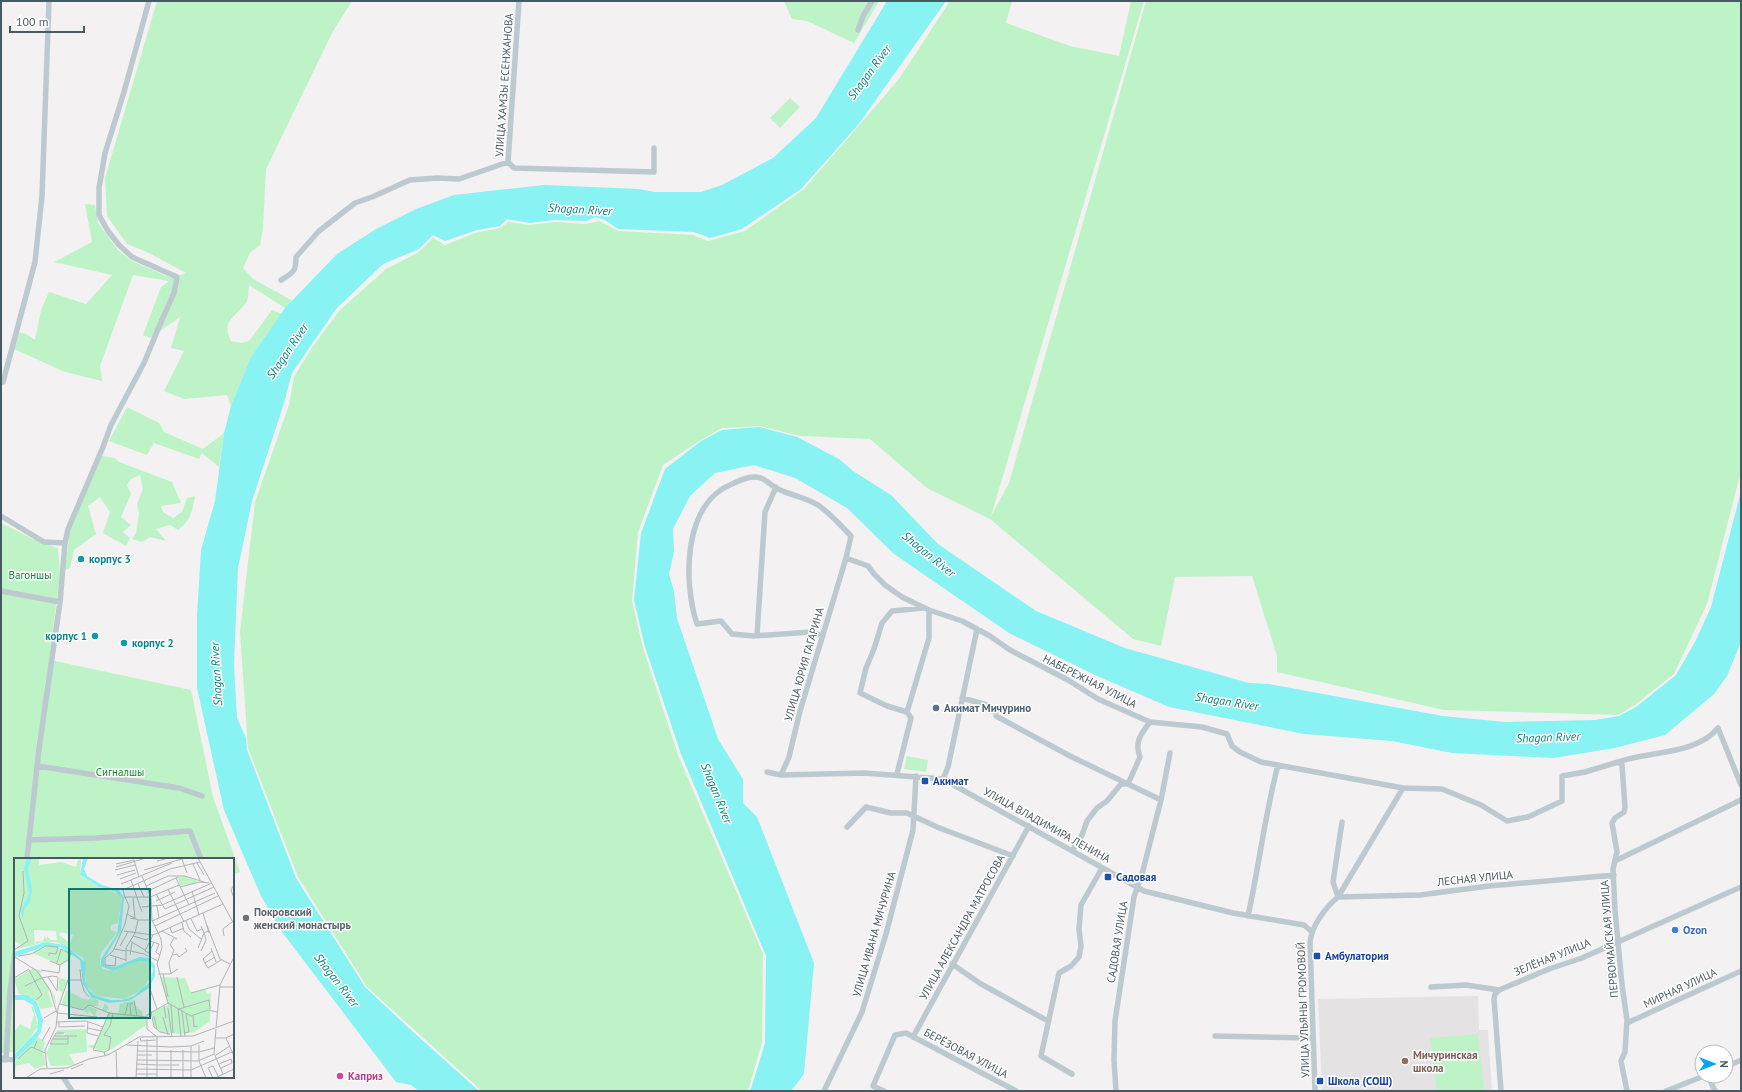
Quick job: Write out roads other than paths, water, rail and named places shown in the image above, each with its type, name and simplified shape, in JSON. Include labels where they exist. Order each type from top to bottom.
[{"type":"street","points":[[3,382],[35,262],[43,182],[49,1]]},
{"type":"street","points":[[27,858],[60,602],[65,542],[68,529],[111,425],[144,363],[174,293],[177,277],[132,257],[108,232],[99,215],[99,188],[105,153],[124,92],[149,1]]},
{"type":"street","name":"УЛИЦА ХАМЗЫ ЕСЕНЖАНОВА","points":[[519,1],[508,162],[514,168],[654,172],[654,148]]},
{"type":"street","points":[[858,30],[863,16],[872,1]]},
{"type":"street","points":[[281,280],[293,273],[296,266],[296,257],[319,230],[355,203],[410,180],[437,178],[459,179],[508,162]]},
{"type":"street","points":[[823,636],[811,632],[757,635],[732,634],[721,621],[697,624],[691,606],[689,587],[690,549],[697,519],[713,494],[723,487],[742,479],[760,478],[776,488],[801,497],[818,506],[851,536],[846,558]]},
{"type":"street","points":[[757,635],[765,512],[776,488]]},
{"type":"street","points":[[1,516],[44,542],[65,542]]},
{"type":"street","name":"НАБЕРЕЖНАЯ УЛИЦА","points":[[846,558],[868,566],[885,585],[902,597],[926,609],[962,621],[990,636],[1010,650],[1068,680],[1098,699],[1150,722],[1202,727],[1228,734],[1232,746],[1240,752],[1261,762],[1403,788],[1442,789],[1481,805],[1507,821],[1528,817],[1562,801],[1562,776],[1585,772],[1646,755],[1670,752],[1713,734],[1718,728],[1741,785]]},
{"type":"street","name":"УЛИЦА ЮРИЯ ГАГАРИНА","points":[[781,775],[789,757],[800,711],[846,558]]},
{"type":"street","points":[[1,591],[60,602]]},
{"type":"street","points":[[897,774],[911,718],[907,712],[887,706],[860,693],[866,668],[874,650],[882,623],[892,611],[926,609],[929,638],[907,712]]},
{"type":"street","points":[[943,779],[948,767],[977,629]]},
{"type":"street","points":[[962,698],[987,705],[991,711],[996,712],[996,716],[1070,756],[1161,800]]},
{"type":"street","points":[[1128,784],[1140,757],[1137,750],[1137,743],[1150,722]]},
{"type":"street","name":"САДОВАЯ УЛИЦА","points":[[1116,1091],[1114,1060],[1115,1021],[1134,897],[1161,800],[1170,753]]},
{"type":"street","name":"ПЕРВОМАЙСКАЯ УЛИЦА","points":[[1620,763],[1625,806],[1624,812],[1615,818],[1612,824],[1617,852],[1613,869],[1617,941],[1627,1023],[1625,1052],[1621,1061],[1627,1091]]},
{"type":"street","points":[[1248,916],[1257,877],[1273,783],[1278,765]]},
{"type":"street","points":[[38,766],[179,788],[202,796]]},
{"type":"street","name":"УЛИЦА ВЛАДИМИРА ЛЕНИНА","points":[[767,772],[781,775],[864,773],[897,774],[943,779],[1144,891],[1248,916],[1304,925],[1312,931]]},
{"type":"street","name":"УЛИЦА ИВАНА МИЧУРИНА","points":[[824,1091],[851,1036],[868,992],[898,890],[914,830],[916,776]]},
{"type":"street","points":[[1072,851],[1082,835],[1087,821],[1097,808],[1107,801],[1120,784],[1128,784]]},
{"type":"street","name":"УЛИЦА УЛЬЯНЫ ГРОМОВОЙ","points":[[1315,1091],[1312,1038],[1310,942],[1312,931],[1330,904],[1338,897],[1403,788]]},
{"type":"street","points":[[1615,861],[1741,800]]},
{"type":"street","points":[[847,826],[866,807],[891,813],[907,813],[937,827],[1013,856]]},
{"type":"street","points":[[1338,897],[1333,882],[1342,822]]},
{"type":"street","name":"УЛИЦА АЛЕКСАНДРА МАТРОСОВА","points":[[914,1037],[952,964],[1029,826]]},
{"type":"street","points":[[29,840],[96,838],[190,831],[201,858]]},
{"type":"street","points":[[1072,1074],[1041,1056],[1059,973],[1071,966],[1079,957],[1081,946],[1079,929],[1081,905],[1102,868]]},
{"type":"street","name":"ЛЕСНАЯ УЛИЦА","points":[[1338,897],[1420,895],[1489,886],[1614,875]]},
{"type":"street","name":"ЗЕЛЁНАЯ УЛИЦА","points":[[1499,990],[1549,969],[1582,958],[1617,941],[1741,887]]},
{"type":"street","points":[[14,960],[4,1059],[14,1060]]},
{"type":"street","points":[[952,964],[981,984],[1048,1020]]},
{"type":"street","name":"МИРНАЯ УЛИЦА","points":[[1627,1023],[1741,971]]},
{"type":"street","points":[[1431,986],[1466,985],[1499,990]]},
{"type":"street","points":[[1499,990],[1495,994],[1494,999],[1501,1091]]},
{"type":"street","name":"БЕРЁЗОВАЯ УЛИЦА","points":[[884,1091],[873,1086],[895,1035],[906,1033],[1016,1091]]},
{"type":"street","points":[[1215,1036],[1312,1038]]},
{"type":"street","points":[[64,1078],[72,1091]]},
{"type":"street","points":[[1666,1091],[1694,1080]]},
{"type":"water","name":"Shagan River","points":[[887,1],[946,1],[858,125],[801,189],[742,229],[710,238],[694,232],[618,229],[605,220],[595,217],[587,221],[554,220],[530,223],[507,219],[500,226],[477,230],[445,241],[433,235],[419,249],[383,264],[336,309],[292,373],[284,403],[252,501],[238,568],[234,664],[237,718],[246,738],[247,750],[296,878],[365,987],[479,1091],[419,1091],[411,1085],[396,1082],[282,932],[261,896],[224,810],[197,688],[197,616],[201,550],[215,501],[224,433],[231,406],[251,357],[285,308],[337,254],[376,229],[416,209],[454,195],[544,185],[639,189],[655,192],[701,192],[722,185],[773,158],[816,118]]},
{"type":"water","name":"Shagan River","points":[[759,427],[797,437],[839,459],[853,471],[891,495],[938,544],[1036,611],[1125,648],[1249,683],[1269,684],[1443,716],[1505,722],[1595,720],[1619,716],[1636,707],[1676,675],[1696,640],[1711,607],[1741,491],[1741,642],[1727,676],[1714,694],[1665,735],[1615,748],[1553,758],[1452,753],[1392,741],[1304,734],[1169,707],[1095,675],[1009,633],[894,554],[847,508],[795,478],[754,465],[715,473],[690,496],[673,529],[674,552],[669,574],[674,591],[677,618],[718,739],[743,779],[743,803],[757,817],[814,963],[804,1074],[791,1091],[748,1091],[751,1089],[765,1043],[766,956],[681,754],[645,647],[634,600],[641,533],[665,469],[701,441],[722,430]]},
{"type":"place","name":"корпус 3","points":[[81,559]]},
{"type":"place","name":"корпус 1","points":[[95,636]]},
{"type":"place","name":"корпус 2","points":[[124,643]]},
{"type":"place","name":"Акимат Мичурино","points":[[936,708]]},
{"type":"place","name":"Акимат","points":[[925,781]]},
{"type":"place","name":"Садовая","points":[[1108,877]]},
{"type":"place","name":"Покровский женский монастырь","points":[[246,918]]},
{"type":"place","name":"Ozon","points":[[1675,930]]},
{"type":"place","name":"Амбулатория","points":[[1317,956]]},
{"type":"place","name":"Мичуринская школа","points":[[1405,1061]]},
{"type":"place","name":"Каприз","points":[[340,1076]]},
{"type":"place","name":"Школа (СОШ)","points":[[1320,1081]]},
{"type":"park label","name":"Вагоншы","points":[[30,575]]},
{"type":"park label","name":"Сигналшы","points":[[120,772]]}]
